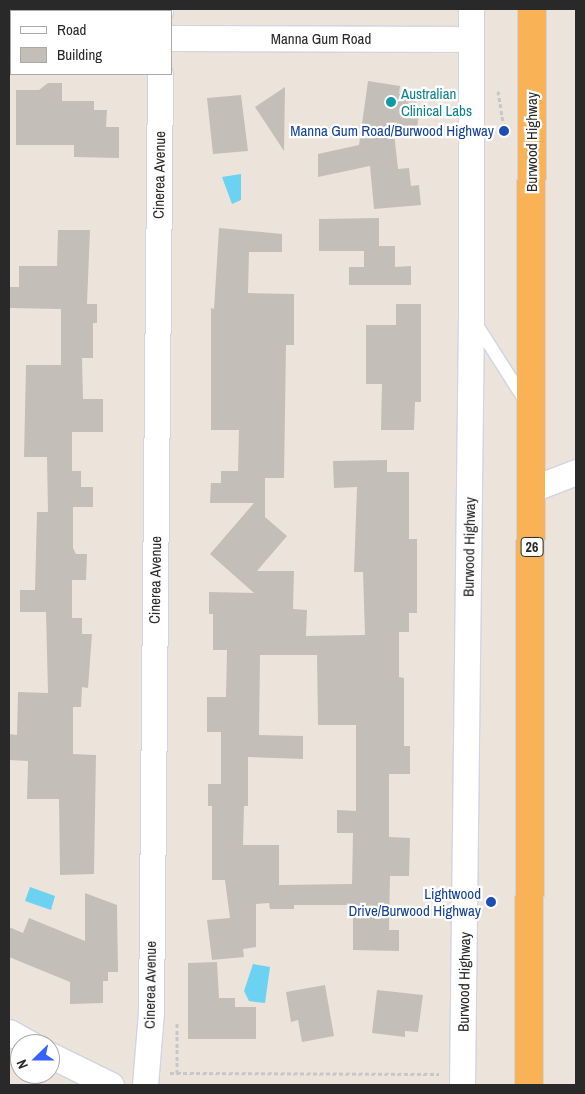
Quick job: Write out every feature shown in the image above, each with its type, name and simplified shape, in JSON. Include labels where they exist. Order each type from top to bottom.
[{"type":"highway","name":"Burwood Highway","points":[[528,1085],[532,489],[532,9]]},
{"type":"street","name":"Burwood Highway","points":[[453,1080],[471,316],[471,9]]},
{"type":"street","name":"Manna Gum Road","points":[[172,38],[471,39]]},
{"type":"street","name":"Cinerea Avenue","points":[[145,1085],[150,1012],[160,75]]},
{"type":"street","points":[[532,489],[576,472]]},
{"type":"street","points":[[60,1059],[111,1085]]},
{"type":"lane","points":[[471,316],[532,413]]},
{"type":"path","points":[[177,1073],[453,1080]]},
{"type":"water","points":[[241,174],[241,200],[232,204],[222,177]]},
{"type":"water","points":[[30,887],[55,896],[51,910],[25,901]]},
{"type":"water","points":[[253,964],[270,967],[265,1003],[249,1001],[244,991]]},
{"type":"building","points":[[368,81],[400,86],[399,94],[417,97],[416,108],[420,108],[417,128],[393,124],[398,169],[409,168],[411,186],[419,185],[421,205],[374,209],[370,166],[318,177],[318,154],[359,145]]},
{"type":"building","points":[[48,83],[62,83],[62,101],[94,101],[94,110],[107,110],[106,127],[119,127],[119,158],[74,157],[74,145],[16,145],[16,90],[39,90]]},
{"type":"building","points":[[285,87],[284,151],[255,107]]},
{"type":"building","points":[[241,95],[248,151],[213,154],[207,98]]},
{"type":"building","points":[[379,218],[379,246],[395,246],[395,267],[411,266],[411,285],[349,285],[349,267],[364,267],[364,251],[319,251],[319,219]]},
{"type":"building","points":[[219,228],[282,234],[282,252],[249,252],[248,293],[294,294],[294,345],[286,345],[284,478],[265,478],[265,517],[287,536],[257,571],[294,571],[293,609],[307,610],[306,636],[365,635],[363,572],[354,572],[357,487],[334,488],[333,461],[387,460],[387,472],[409,472],[409,539],[417,539],[417,613],[409,613],[409,632],[399,632],[399,677],[404,678],[404,746],[410,746],[410,774],[389,774],[389,837],[410,838],[409,876],[390,876],[389,930],[399,930],[399,951],[353,950],[353,905],[294,905],[294,909],[270,909],[269,903],[256,904],[256,947],[243,949],[244,957],[212,960],[207,920],[230,918],[225,880],[212,880],[212,806],[208,806],[208,784],[221,784],[221,732],[207,732],[207,697],[226,697],[227,650],[213,650],[213,614],[209,614],[209,592],[254,593],[210,554],[254,503],[210,503],[211,483],[221,483],[221,471],[238,471],[239,430],[211,430],[211,308],[214,309]],"holes":[[[260,655],[317,655],[318,725],[356,725],[356,811],[337,810],[337,833],[353,833],[352,884],[279,885],[279,845],[243,845],[244,806],[248,806],[248,757],[303,759],[303,736],[259,735]]]},
{"type":"building","points":[[58,230],[90,230],[87,304],[97,304],[97,323],[93,323],[93,358],[82,358],[83,399],[103,399],[103,432],[72,432],[72,471],[81,471],[81,487],[93,487],[93,507],[73,507],[73,548],[76,554],[87,554],[86,580],[72,580],[72,618],[82,618],[82,634],[92,634],[88,688],[82,687],[81,707],[73,707],[73,754],[96,755],[94,874],[60,875],[59,799],[27,799],[28,761],[9,760],[9,734],[17,735],[18,692],[48,693],[46,612],[20,612],[20,590],[35,590],[37,512],[48,512],[47,457],[24,457],[26,365],[61,365],[61,309],[9,308],[9,287],[19,287],[19,266],[57,266]]},
{"type":"building","points":[[396,304],[421,304],[421,402],[415,402],[414,430],[381,430],[382,384],[366,384],[366,325],[396,325]]},
{"type":"building","points":[[85,893],[117,905],[118,972],[108,972],[108,981],[103,981],[103,1003],[70,1004],[70,982],[9,957],[9,927],[23,933],[29,918],[85,941]]},
{"type":"building","points":[[217,962],[219,998],[235,998],[235,1007],[256,1007],[256,1039],[188,1039],[188,963]]},
{"type":"building","points":[[325,985],[334,1036],[302,1042],[298,1020],[291,1022],[286,992]]},
{"type":"building","points":[[377,990],[423,995],[418,1032],[405,1031],[405,1037],[372,1033]]},
{"type":"place","name":"Australian Clinical Labs","points":[[391,102]]},
{"type":"place","name":"Manna Gum Road/Burwood Highway","points":[[504,131]]},
{"type":"place","name":"Lightwood Drive/Burwood Highway","points":[[491,902]]}]
